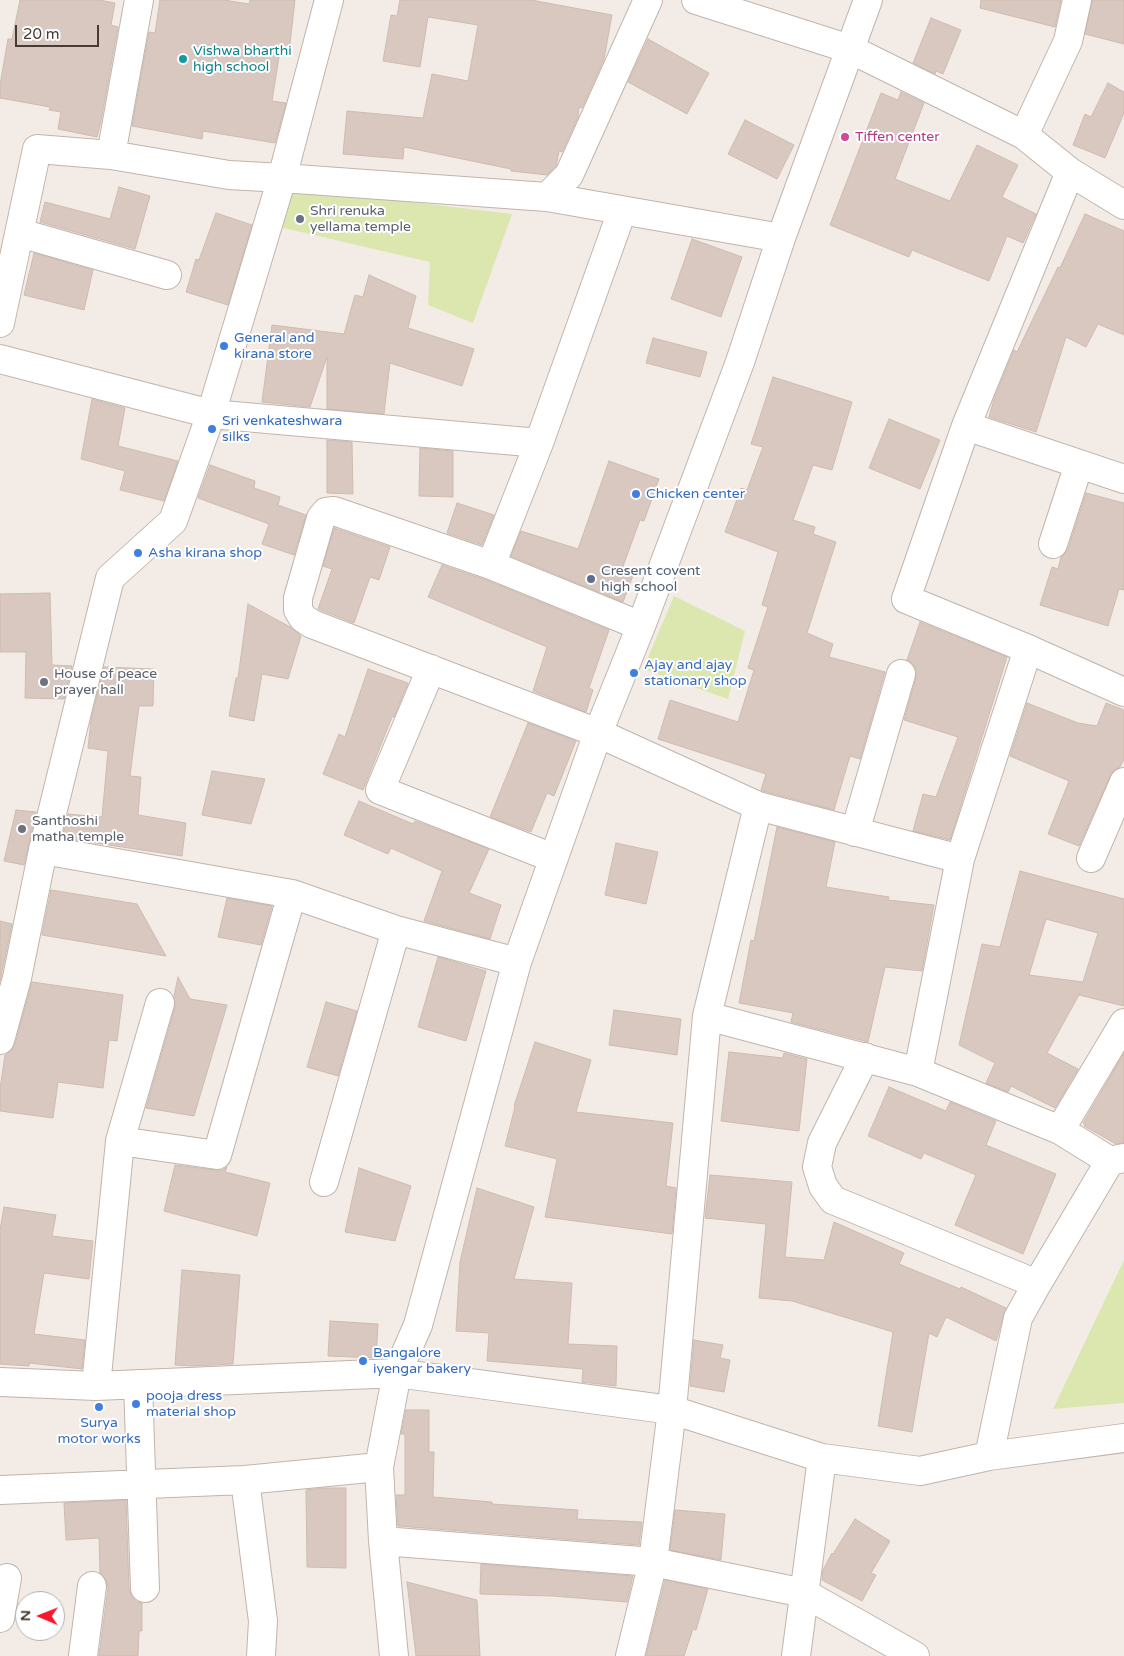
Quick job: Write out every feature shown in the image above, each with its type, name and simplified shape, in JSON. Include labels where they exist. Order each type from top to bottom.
[{"type":"street","points":[[111,155],[139,0]]},
{"type":"street","points":[[0,1040],[18,978],[43,850],[110,578],[173,522],[211,414],[282,178],[329,0]]},
{"type":"street","points":[[547,197],[569,176],[648,0]]},
{"type":"street","points":[[696,0],[850,49],[1024,135],[1070,172],[1124,205]]},
{"type":"street","points":[[394,1656],[383,1540],[379,1467],[397,1373],[418,1325],[517,962],[598,734],[641,626],[740,362],[781,238],[868,0]]},
{"type":"street","points":[[1024,135],[1068,41],[1077,0]]},
{"type":"street","points":[[0,323],[37,149],[111,155],[229,175],[547,197],[781,238]]},
{"type":"street","points":[[1070,172],[966,426],[906,599],[1028,648],[1124,692]]},
{"type":"street","points":[[492,566],[539,443],[622,211]]},
{"type":"street","points":[[20,233],[167,275]]},
{"type":"street","points":[[0,359],[211,414],[539,443]]},
{"type":"street","points":[[966,426],[1124,479]]},
{"type":"street","points":[[1053,544],[1079,464]]},
{"type":"street","points":[[641,626],[492,566],[334,511],[326,512],[321,518],[298,598],[298,610],[302,618],[312,624],[598,734],[758,806],[960,859]]},
{"type":"street","points":[[918,1072],[960,859],[1028,648]]},
{"type":"street","points":[[431,669],[380,790],[553,858]]},
{"type":"street","points":[[854,832],[900,674]]},
{"type":"street","points":[[1091,858],[1124,782]]},
{"type":"street","points":[[630,1656],[653,1562],[672,1410],[707,1016],[758,806]]},
{"type":"street","points":[[43,850],[292,894],[396,930],[517,962]]},
{"type":"street","points":[[120,1141],[217,1155],[292,894]]},
{"type":"street","points":[[324,1182],[396,930]]},
{"type":"street","points":[[96,1386],[120,1141],[160,1003]]},
{"type":"street","points":[[707,1016],[918,1072],[1060,1130],[1117,1160],[1036,1284],[1018,1318],[989,1456]]},
{"type":"street","points":[[1060,1130],[1124,1023]]},
{"type":"street","points":[[866,1057],[822,1143],[818,1168],[823,1186],[833,1200],[1036,1284]]},
{"type":"street","points":[[0,1382],[96,1386],[397,1373],[672,1410],[822,1458],[920,1471],[989,1456],[1124,1438]]},
{"type":"street","points":[[138,1384],[143,1484],[145,1588]]},
{"type":"street","points":[[796,1656],[822,1458]]},
{"type":"street","points":[[0,1490],[245,1480],[379,1467]]},
{"type":"street","points":[[245,1480],[263,1621],[261,1656]]},
{"type":"street","points":[[383,1540],[653,1562],[804,1593],[915,1656]]},
{"type":"street","points":[[0,1618],[6,1578]]},
{"type":"street","points":[[83,1656],[92,1586]]},
{"type":"green space","points":[[284,187],[512,214],[473,323],[428,305],[430,262],[275,226]]},
{"type":"green space","points":[[674,596],[745,631],[728,699],[643,669]]},
{"type":"green space","points":[[1124,1260],[1124,1403],[1053,1409]]},
{"type":"building","points":[[20,0],[99,0],[115,3],[111,25],[118,27],[97,137],[58,129],[61,112],[49,110],[50,107],[0,98],[0,85],[8,39],[12,39]]},
{"type":"building","points":[[160,0],[224,0],[249,4],[250,0],[295,0],[289,52],[280,51],[272,101],[286,103],[275,143],[203,131],[202,139],[132,126],[149,32],[155,33]]},
{"type":"building","points":[[400,0],[531,0],[612,15],[604,59],[582,108],[579,107],[578,117],[562,152],[559,151],[556,166],[547,175],[511,171],[511,169],[404,147],[403,159],[343,154],[347,111],[423,118],[432,74],[468,81],[478,25],[428,17],[420,67],[383,61],[391,15],[397,16]]},
{"type":"building","points":[[981,0],[1061,0],[1055,27],[980,8]]},
{"type":"building","points":[[1092,0],[1124,0],[1124,44],[1085,34]]},
{"type":"building","points":[[931,18],[961,30],[943,74],[936,71],[935,74],[913,63]]},
{"type":"building","points":[[648,39],[709,73],[687,114],[628,82]]},
{"type":"building","points":[[1108,83],[1124,92],[1124,113],[1105,158],[1073,145],[1085,114],[1091,117]]},
{"type":"building","points":[[901,92],[924,103],[895,179],[950,201],[977,145],[1018,165],[1002,197],[1036,214],[1023,243],[1007,236],[989,281],[912,250],[909,257],[830,225],[881,93],[898,100]]},
{"type":"building","points":[[745,120],[794,145],[777,179],[728,154]]},
{"type":"building","points":[[119,187],[150,196],[135,249],[40,222],[45,202],[110,219]]},
{"type":"building","points":[[216,213],[252,225],[228,305],[186,292],[196,259],[199,260]]},
{"type":"building","points":[[1085,214],[1124,231],[1124,335],[1098,324],[1086,347],[1066,337],[1036,432],[989,417],[994,399],[1014,350],[1017,352]]},
{"type":"building","points":[[692,239],[742,257],[721,317],[671,299]]},
{"type":"building","points":[[34,253],[93,270],[84,310],[24,295]]},
{"type":"building","points":[[369,275],[416,296],[408,328],[474,349],[462,386],[390,363],[384,414],[327,409],[327,357],[310,407],[262,402],[272,325],[344,334],[355,295],[363,297]]},
{"type":"building","points":[[653,338],[707,352],[700,377],[646,363]]},
{"type":"building","points":[[773,377],[852,402],[832,470],[813,465],[793,520],[815,527],[813,534],[836,542],[807,633],[833,644],[829,657],[885,672],[860,759],[850,756],[834,810],[763,791],[761,790],[766,774],[658,739],[670,700],[738,722],[754,670],[748,668],[768,607],[762,605],[778,552],[725,532],[741,488],[747,490],[763,447],[751,444]]},
{"type":"building","points":[[92,399],[125,408],[118,446],[178,461],[164,501],[120,490],[125,471],[81,459]]},
{"type":"building","points":[[889,419],[940,440],[920,489],[869,468]]},
{"type":"building","points":[[327,440],[352,442],[353,494],[327,493]]},
{"type":"building","points":[[420,448],[453,451],[453,497],[419,496]]},
{"type":"building","points":[[609,461],[659,479],[644,521],[640,520],[622,569],[634,573],[623,602],[511,556],[521,531],[578,549]]},
{"type":"building","points":[[210,465],[255,481],[254,488],[280,497],[278,505],[306,515],[294,555],[262,544],[269,524],[198,498]]},
{"type":"building","points":[[1086,493],[1124,503],[1124,590],[1119,589],[1108,626],[1040,605],[1052,567],[1058,569],[1061,557],[1068,549]]},
{"type":"building","points":[[457,503],[494,515],[482,545],[447,533]]},
{"type":"building","points":[[334,528],[390,547],[379,580],[370,577],[354,623],[318,609],[332,569],[323,566]]},
{"type":"building","points":[[442,565],[486,580],[609,630],[589,688],[593,690],[586,712],[533,691],[547,647],[428,597]]},
{"type":"building","points":[[50,593],[52,665],[72,666],[64,699],[25,698],[26,652],[0,652],[0,594]]},
{"type":"building","points":[[248,604],[292,628],[301,636],[288,679],[262,674],[254,721],[229,716],[236,678],[238,678]]},
{"type":"building","points":[[920,622],[1007,657],[950,840],[913,831],[923,794],[936,797],[958,737],[904,720],[916,678],[916,670],[913,664],[907,660]]},
{"type":"building","points":[[104,667],[154,669],[153,706],[139,706],[130,776],[141,777],[138,815],[186,823],[182,856],[62,838],[68,814],[102,817],[108,751],[88,748],[91,720]]},
{"type":"building","points":[[368,669],[408,683],[394,717],[392,717],[363,790],[323,774],[339,734],[345,737]]},
{"type":"building","points":[[1027,703],[1078,723],[1097,726],[1106,703],[1124,710],[1124,759],[1120,767],[1114,770],[1110,776],[1079,846],[1048,834],[1069,781],[1010,756]]},
{"type":"building","points":[[528,723],[576,741],[554,796],[547,793],[531,832],[490,817]]},
{"type":"building","points":[[212,771],[265,779],[251,824],[202,815]]},
{"type":"building","points":[[359,801],[413,824],[415,821],[489,849],[469,893],[501,905],[490,939],[424,921],[442,871],[391,848],[388,854],[344,835]]},
{"type":"building","name":"Santhoshi matha temple","points":[[16,810],[36,812],[24,865],[4,861]]},
{"type":"building","points":[[777,827],[835,842],[826,887],[889,897],[888,900],[934,905],[922,971],[885,967],[868,1042],[791,1022],[793,1013],[739,1003],[751,940],[754,941]]},
{"type":"building","points":[[616,843],[658,852],[646,904],[605,895]]},
{"type":"building","points":[[1020,871],[1124,899],[1124,1006],[1079,995],[1080,993],[1047,1053],[1078,1069],[1055,1108],[1011,1086],[1008,1092],[986,1083],[995,1063],[959,1045],[982,944],[1000,947]],"holes":[[[1046,919],[1098,933],[1083,982],[1029,975]]]},
{"type":"building","points":[[51,890],[137,904],[166,956],[42,935]]},
{"type":"building","points":[[227,898],[272,906],[261,945],[218,937]]},
{"type":"building","points":[[0,921],[12,924],[0,981]]},
{"type":"building","points":[[438,957],[486,971],[466,1041],[418,1027]]},
{"type":"building","points":[[178,977],[190,999],[227,1005],[194,1116],[146,1108],[175,1007],[174,996]]},
{"type":"building","points":[[32,982],[123,995],[117,1041],[109,1040],[103,1088],[58,1082],[53,1118],[0,1111],[0,1089],[5,1055],[11,1051],[15,1044]]},
{"type":"building","points":[[326,1002],[357,1011],[338,1076],[307,1067]]},
{"type":"building","points":[[614,1010],[681,1019],[677,1055],[609,1045]]},
{"type":"building","points":[[535,1042],[591,1060],[576,1112],[673,1123],[666,1186],[676,1188],[672,1234],[545,1217],[557,1159],[505,1146],[514,1106]]},
{"type":"building","points":[[729,1052],[783,1058],[784,1053],[807,1059],[799,1131],[721,1121]]},
{"type":"building","points":[[1124,1053],[1124,1143],[1116,1144],[1084,1126],[1085,1124],[1083,1123]]},
{"type":"building","points":[[889,1087],[946,1111],[950,1102],[996,1121],[986,1145],[1056,1174],[1023,1254],[955,1225],[976,1175],[924,1153],[921,1159],[868,1136]]},
{"type":"building","points":[[175,1165],[215,1170],[222,1170],[227,1167],[225,1172],[270,1183],[257,1236],[164,1211]]},
{"type":"building","points":[[359,1168],[411,1186],[395,1241],[345,1232]]},
{"type":"building","points":[[710,1175],[792,1182],[785,1257],[824,1260],[834,1222],[904,1253],[899,1264],[960,1289],[961,1287],[1006,1308],[996,1341],[946,1317],[937,1337],[929,1333],[912,1432],[878,1426],[893,1332],[792,1301],[759,1298],[766,1224],[705,1218]]},
{"type":"building","points":[[477,1188],[534,1207],[514,1279],[572,1283],[568,1344],[617,1346],[616,1386],[582,1382],[583,1369],[487,1361],[489,1333],[456,1331],[460,1262]]},
{"type":"building","points":[[4,1207],[56,1215],[52,1236],[93,1241],[89,1279],[44,1273],[34,1334],[85,1340],[82,1369],[29,1363],[29,1366],[0,1364],[0,1230]]},
{"type":"building","points":[[182,1270],[240,1275],[233,1364],[175,1365]]},
{"type":"building","points":[[330,1321],[378,1324],[376,1358],[328,1356]]},
{"type":"building","points":[[694,1340],[723,1345],[720,1358],[730,1360],[724,1392],[690,1386]]},
{"type":"building","points":[[406,1410],[429,1410],[429,1452],[434,1452],[433,1497],[492,1502],[492,1504],[578,1510],[577,1519],[642,1522],[639,1545],[398,1526],[396,1495],[405,1495],[405,1434],[401,1434]]},
{"type":"building","points":[[346,1488],[346,1568],[307,1567],[306,1490]]},
{"type":"building","points":[[126,1500],[129,1589],[132,1597],[137,1602],[142,1603],[142,1631],[139,1631],[138,1656],[99,1656],[108,1588],[106,1580],[100,1573],[99,1538],[66,1540],[64,1503]]},
{"type":"building","points":[[675,1510],[725,1514],[721,1560],[670,1550]]},
{"type":"building","points":[[855,1519],[890,1541],[871,1573],[876,1575],[862,1601],[822,1580],[823,1570],[832,1553]]},
{"type":"building","points":[[481,1564],[633,1576],[627,1602],[553,1596],[480,1594]]},
{"type":"building","points":[[665,1580],[708,1589],[696,1630],[693,1629],[684,1656],[646,1656]]},
{"type":"building","points":[[407,1582],[477,1600],[480,1656],[416,1656]]},
{"type":"place","name":"Vishwa bharthi high school","points":[[183,59]]},
{"type":"place","name":"Tiffen center","points":[[845,137]]},
{"type":"place","name":"Shri renuka yellama temple","points":[[300,219]]},
{"type":"place","name":"General and kirana store","points":[[224,346]]},
{"type":"place","name":"Sri venkateshwara silks","points":[[212,429]]},
{"type":"place","name":"Chicken center","points":[[636,494]]},
{"type":"place","name":"Asha kirana shop","points":[[138,553]]},
{"type":"place","name":"Cresent covent high school","points":[[591,579]]},
{"type":"place","name":"Ajay and ajay stationary shop","points":[[634,673]]},
{"type":"place","name":"House of peace prayer hall","points":[[44,682]]},
{"type":"place","name":"Santhoshi matha temple","points":[[22,829]]},
{"type":"place","name":"Bangalore iyengar bakery","points":[[363,1361]]},
{"type":"place","name":"pooja dress material shop","points":[[136,1404]]},
{"type":"place","name":"Surya motor works","points":[[99,1407]]}]
